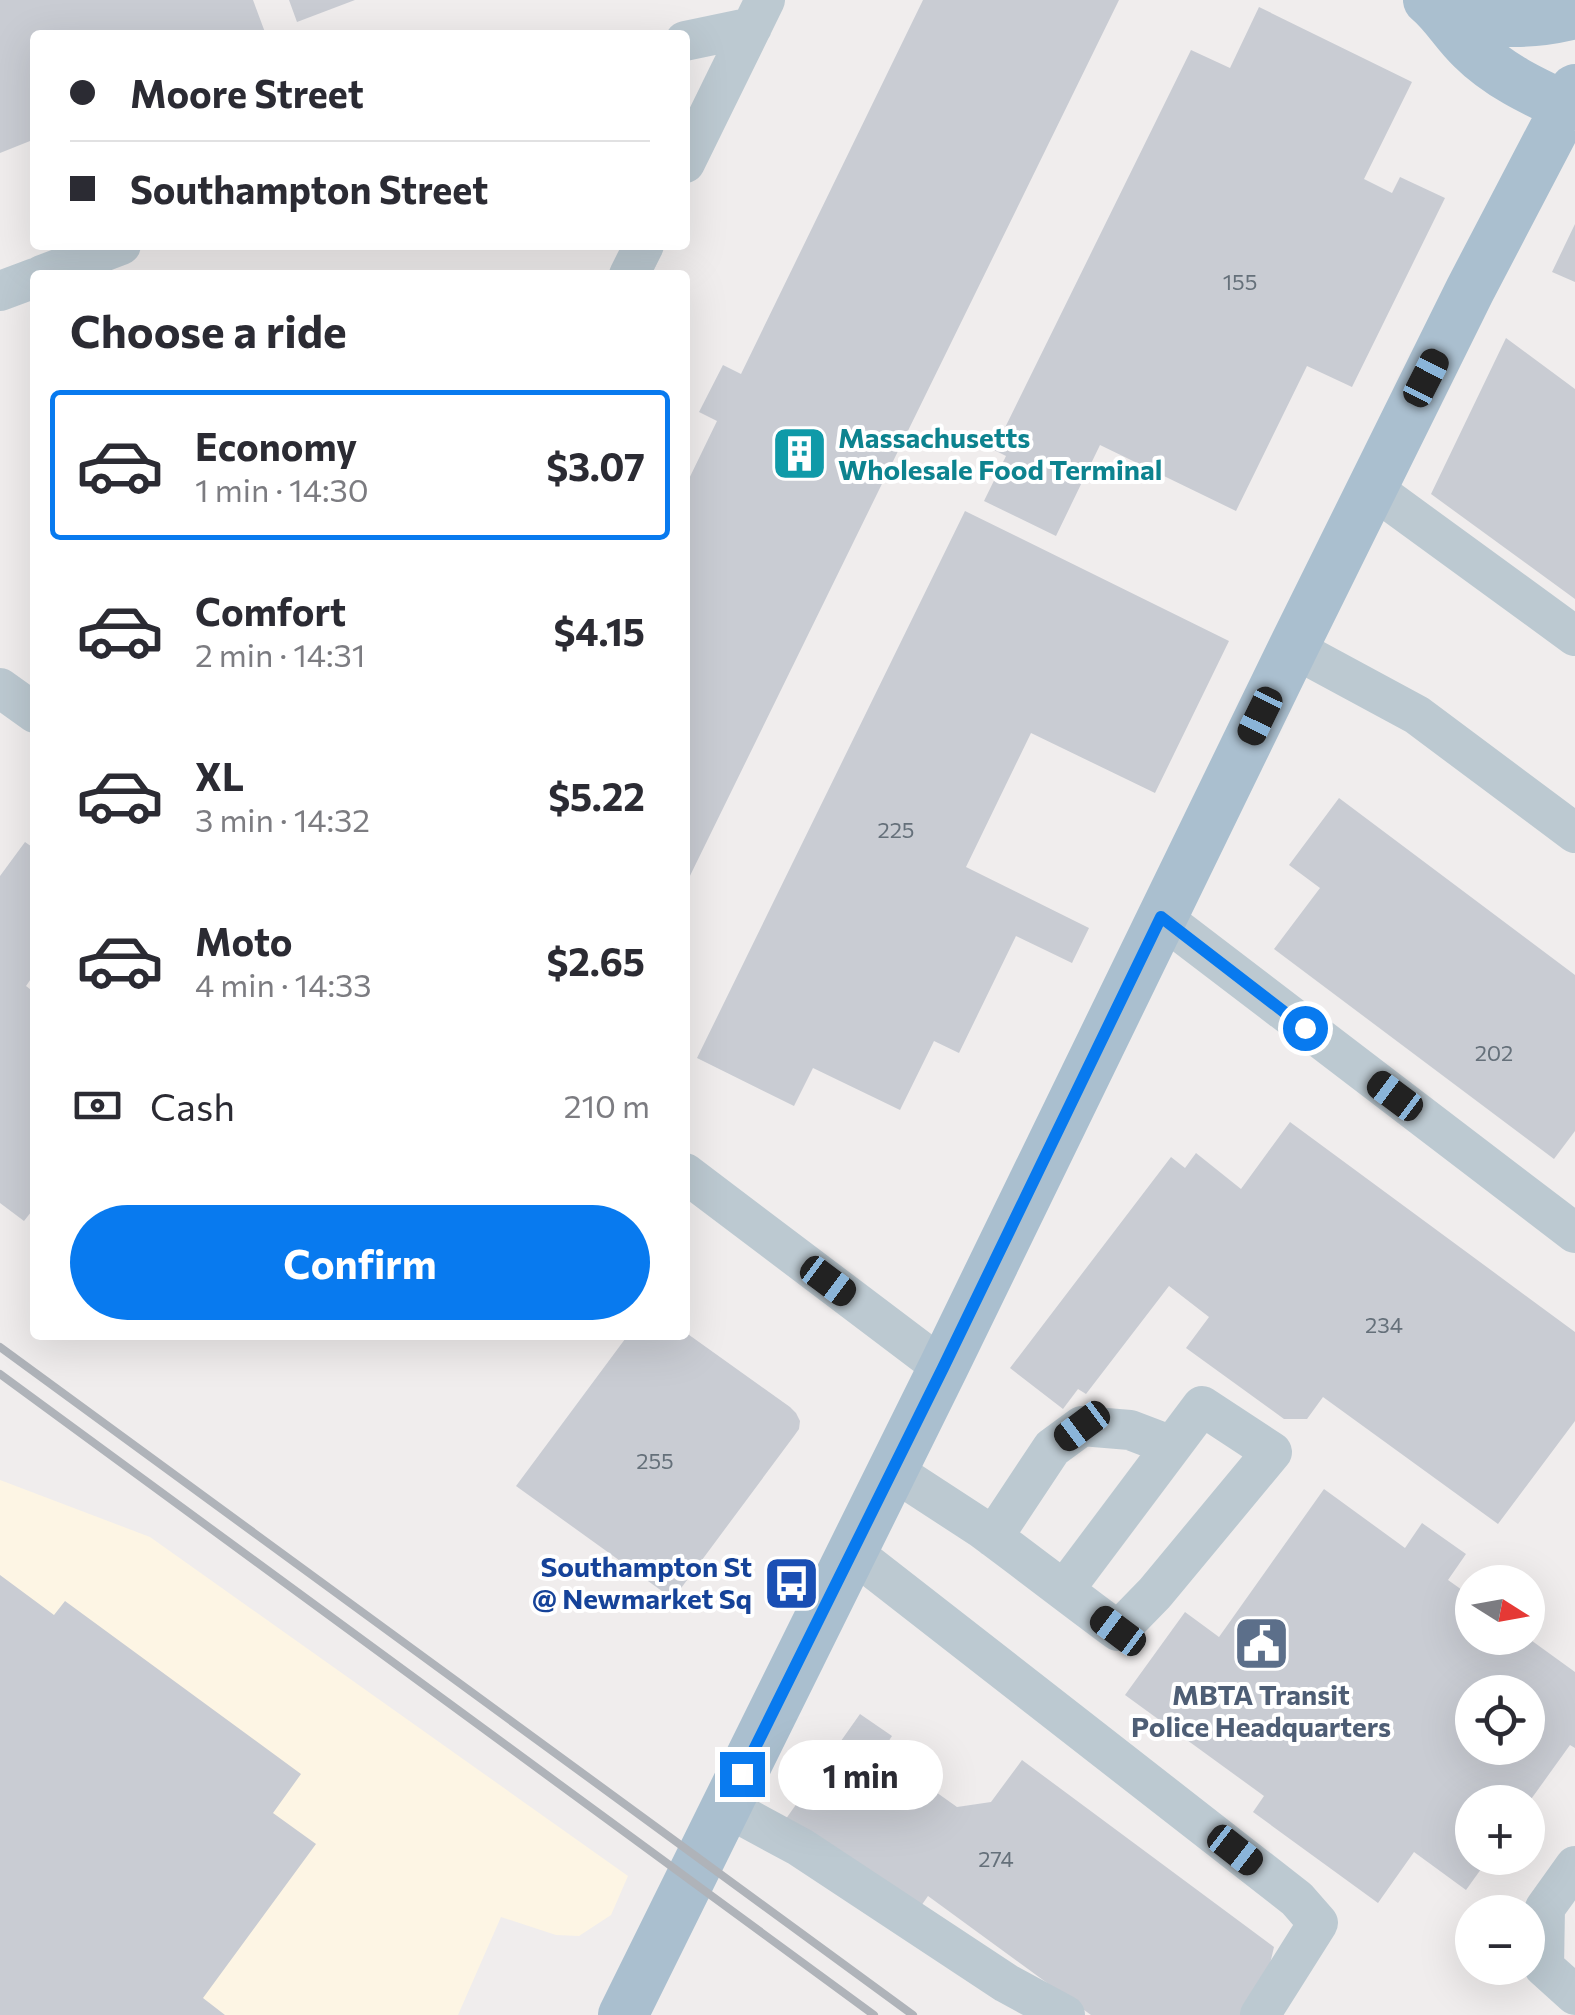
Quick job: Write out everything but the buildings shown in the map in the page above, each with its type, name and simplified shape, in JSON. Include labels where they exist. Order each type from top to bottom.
[{"type":"main road","points":[[1435,6],[1474,18],[1514,23],[1544,22],[1575,14]]},
{"type":"main road","points":[[624,2015],[1470,290],[1572,101],[1532,91],[1498,72],[1468,46],[1435,6]]},
{"type":"street","points":[[690,38],[759,14]]},
{"type":"street","points":[[690,153],[759,14]]},
{"type":"street","points":[[55,270],[108,250]]},
{"type":"street","points":[[0,291],[30,280]]},
{"type":"street","points":[[1372,488],[1575,636]]},
{"type":"street","points":[[1293,648],[1417,715],[1575,833]]},
{"type":"street","points":[[0,688],[30,709]]},
{"type":"street","points":[[1161,917],[1575,1233]]},
{"type":"street","points":[[690,1177],[943,1368]]},
{"type":"street","points":[[892,1470],[993,1537],[1118,1631],[1272,1452],[1202,1406],[1064,1590]]},
{"type":"street","points":[[993,1537],[1052,1448],[1082,1426],[1130,1430],[1172,1446]]},
{"type":"street","points":[[852,1552],[1297,1899],[1318,1923],[1260,2015]]},
{"type":"street","points":[[726,1807],[800,1847],[1006,1984],[1065,2015]]},
{"type":"street","points":[[1575,1866],[1545,1908],[1544,1968],[1575,1995]]},
{"type":"shaded area","points":[[0,1480],[150,1537],[628,1876],[611,1915],[579,1936],[556,1935],[501,1917],[458,2015],[0,2015]]},
{"type":"railway","points":[[0,1347],[913,2015]]},
{"type":"railway","points":[[0,1374],[874,2015]]},
{"type":"place","name":"Massachusetts Wholesale Food Terminal","points":[[799,454]]},
{"type":"place","name":"Southampton St @ Newmarket Sq","points":[[791,1583]]},
{"type":"place","name":"MBTA Transit Police Headquarters","points":[[1261,1644]]},
{"type":"route","points":[[742,1774],[1161,917],[1305,1028]]}]
